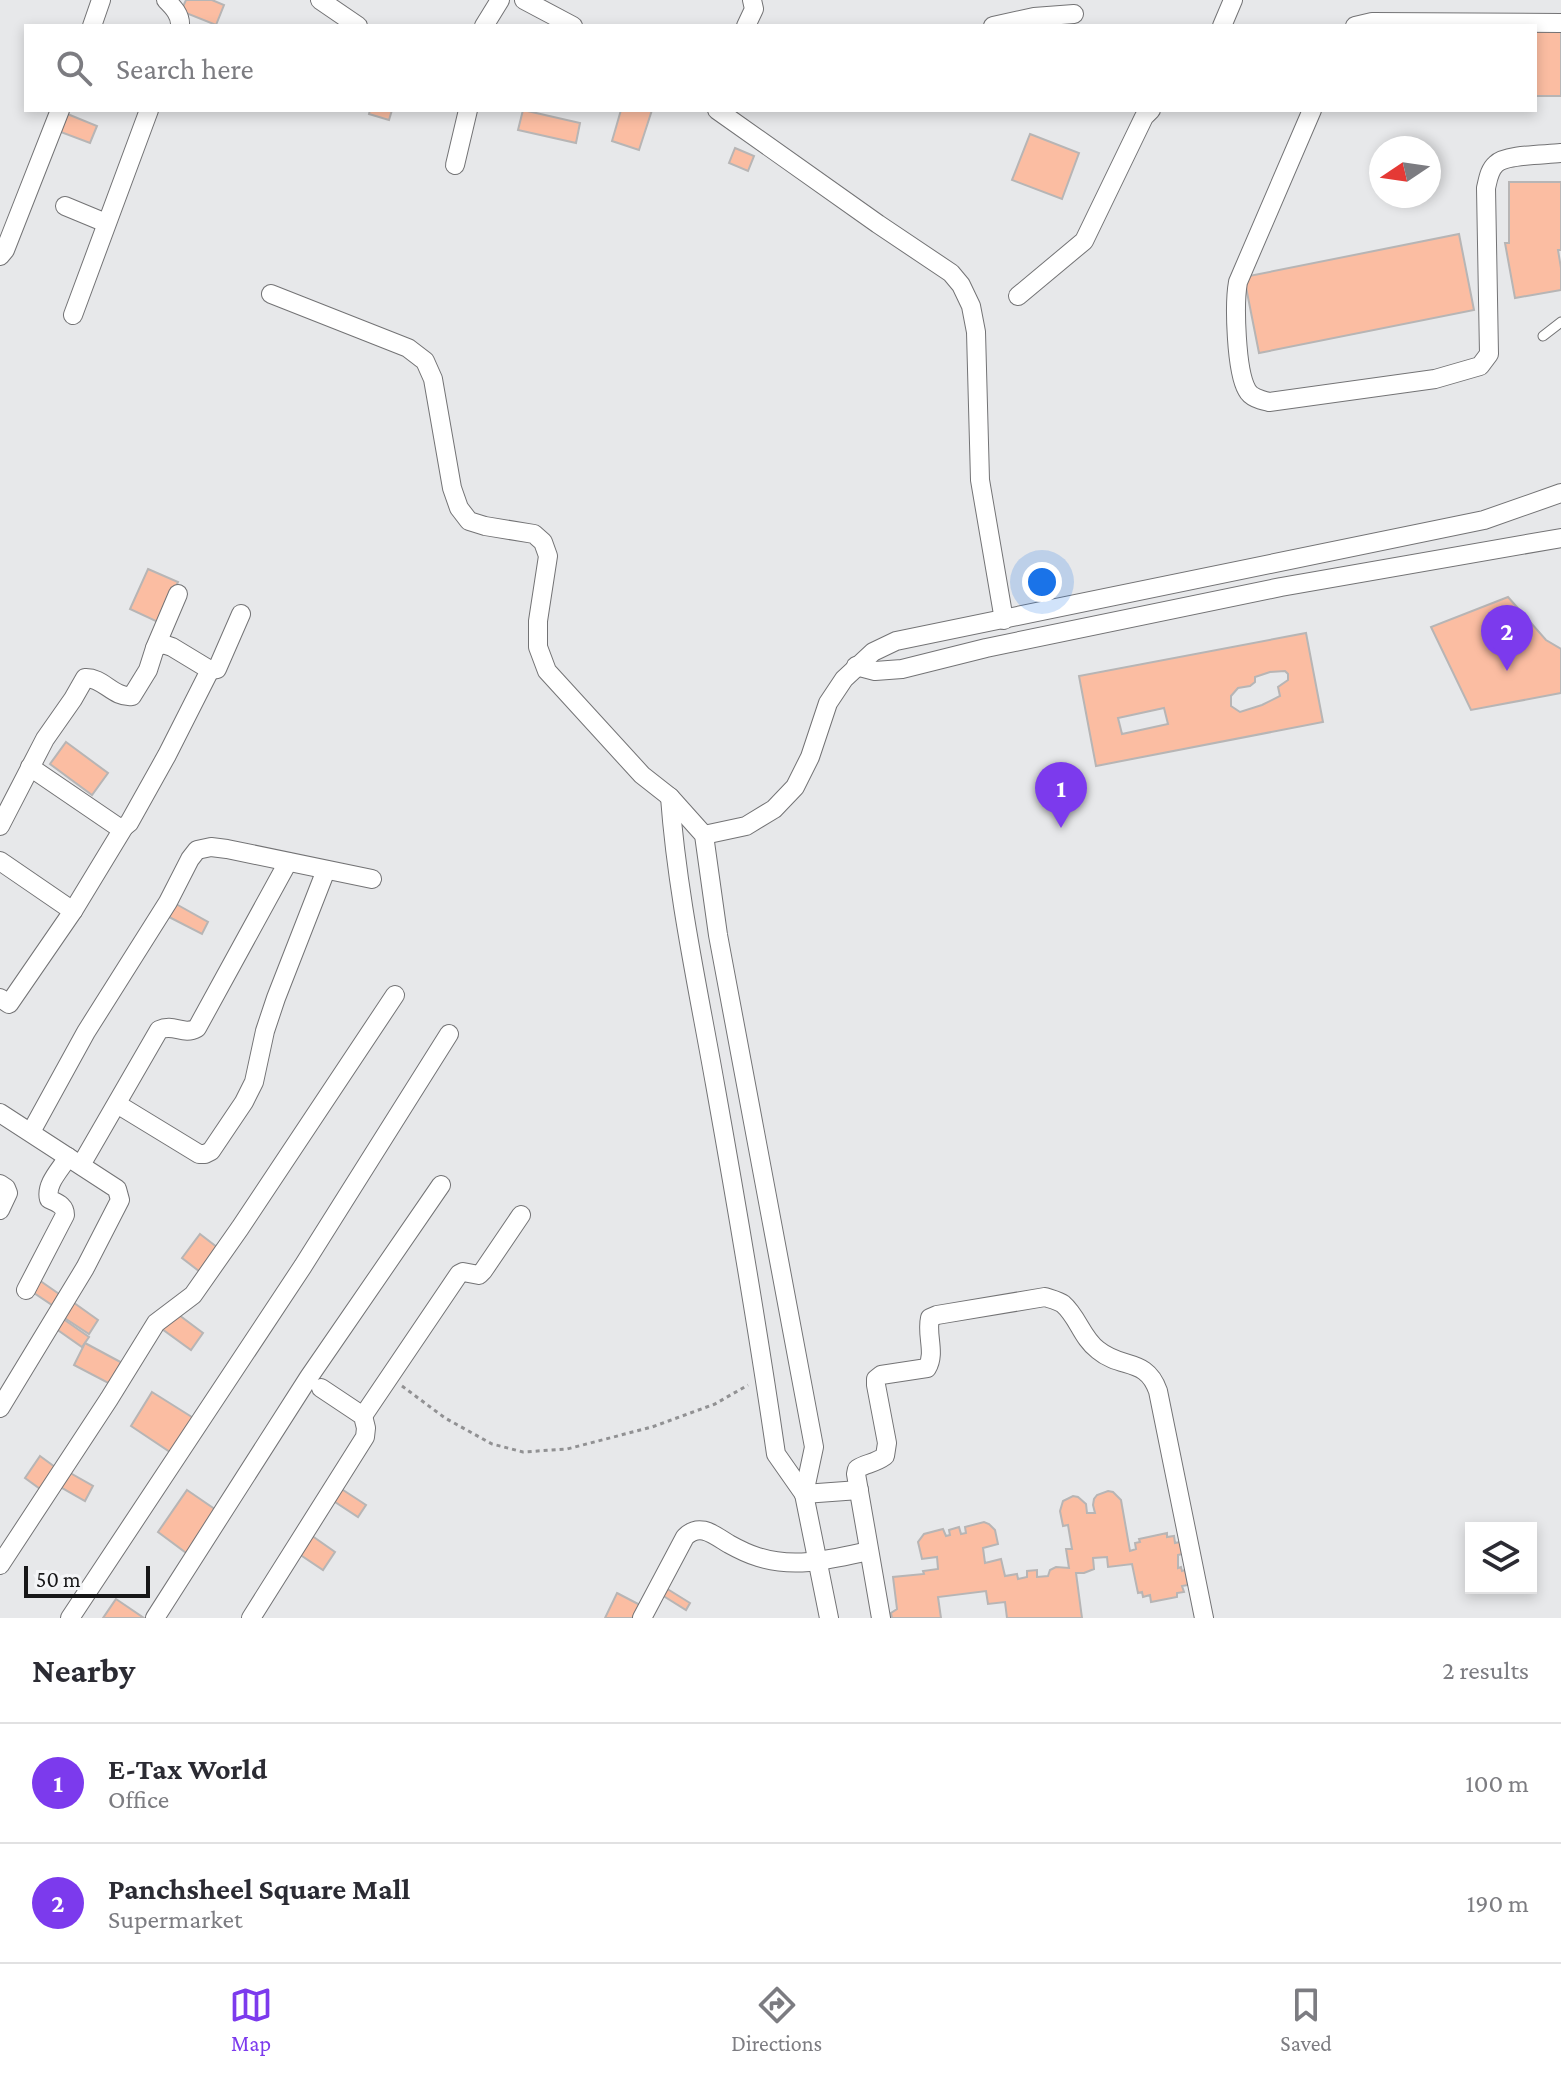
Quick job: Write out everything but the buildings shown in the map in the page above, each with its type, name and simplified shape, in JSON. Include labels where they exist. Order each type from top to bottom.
[{"type":"street","points":[[93,24],[101,0]]},
{"type":"street","points":[[166,0],[175,9],[180,24]]},
{"type":"street","points":[[320,0],[355,24]]},
{"type":"street","points":[[485,24],[500,0]]},
{"type":"street","points":[[524,0],[569,24]]},
{"type":"street","points":[[747,24],[754,9],[752,0]]},
{"type":"street","points":[[1223,24],[1233,0]]},
{"type":"street","points":[[1002,24],[1034,17],[1074,14]]},
{"type":"street","points":[[1364,24],[1561,23]]},
{"type":"street","points":[[0,256],[59,112]]},
{"type":"street","points":[[73,315],[148,112]]},
{"type":"street","points":[[455,165],[468,112]]},
{"type":"street","points":[[720,112],[951,273],[961,285],[971,306],[976,332],[980,480],[1004,620]]},
{"type":"street","points":[[1018,296],[1084,241],[1149,112]]},
{"type":"street","points":[[1311,112],[1238,282],[1235,299],[1243,379],[1247,391],[1254,398],[1269,402],[1435,379],[1480,366],[1489,354],[1486,188],[1490,172],[1497,162],[1506,158],[1561,153]]},
{"type":"street","points":[[65,206],[106,223]]},
{"type":"street","points":[[271,294],[408,348],[425,361],[433,379],[452,488],[459,508],[469,521],[534,534],[543,542],[548,556],[538,621],[538,647],[547,671],[642,775],[670,797],[704,835],[718,935],[814,1447],[804,1494]]},
{"type":"street","points":[[704,835],[746,826],[774,809],[795,787],[810,757],[828,703],[844,679],[873,652],[896,641],[1484,520],[1561,493]]},
{"type":"street","points":[[1484,520],[1489,550]]},
{"type":"street","points":[[856,666],[875,671],[902,669],[1281,587],[1561,538]]},
{"type":"street","points":[[1,824],[45,739],[85,678],[97,679],[120,696],[132,696],[148,670],[178,594]]},
{"type":"street","points":[[155,648],[163,644],[172,647],[210,670],[217,669],[241,614]]},
{"type":"street","points":[[1026,615],[1030,639]]},
{"type":"street","points":[[3,1006],[73,911],[129,823],[210,670]]},
{"type":"street","points":[[30,767],[118,827],[124,827]]},
{"type":"street","points":[[670,797],[684,911],[776,1454],[804,1494],[829,1618]]},
{"type":"street","points":[[31,1132],[86,1032],[197,850],[211,847],[372,879]]},
{"type":"street","points":[[0,861],[73,911]]},
{"type":"street","points":[[26,1290],[65,1215],[61,1205],[49,1199],[49,1187],[74,1161],[117,1104],[159,1030],[166,1027],[185,1031],[197,1028],[288,862]]},
{"type":"street","points":[[117,1104],[199,1154],[211,1151],[254,1082],[276,998],[326,870]]},
{"type":"street","points":[[0,1565],[156,1323],[193,1295],[395,995]]},
{"type":"street","points":[[70,1618],[303,1266],[449,1034]]},
{"type":"street","points":[[0,1408],[85,1268],[120,1200],[117,1189],[31,1132],[3,1121]]},
{"type":"street","points":[[0,1184],[8,1193],[0,1210]]},
{"type":"street","points":[[155,1618],[309,1377],[441,1185]]},
{"type":"street","points":[[363,1416],[459,1274],[479,1275],[521,1215]]},
{"type":"street","points":[[881,1618],[856,1474],[857,1469],[885,1456],[887,1443],[876,1379],[881,1375],[927,1368],[932,1358],[930,1318],[1045,1297],[1062,1303],[1086,1339],[1099,1352],[1146,1370],[1154,1379],[1204,1618]]},
{"type":"street","points":[[251,1618],[365,1437],[363,1416],[321,1388]]},
{"type":"street","points":[[804,1494],[859,1490]]},
{"type":"street","points":[[642,1618],[685,1537],[698,1529],[758,1557],[784,1563],[818,1562],[869,1551]]},
{"type":"lane","points":[[1543,336],[1561,322]]},
{"type":"path","points":[[389,1377],[456,1424],[492,1444],[523,1452],[567,1449],[652,1427],[715,1404],[765,1376]]},
{"type":"place","name":"Panchsheel Square Mall","points":[[1507,671]]},
{"type":"place","name":"E-Tax World","points":[[1061,828]]}]
